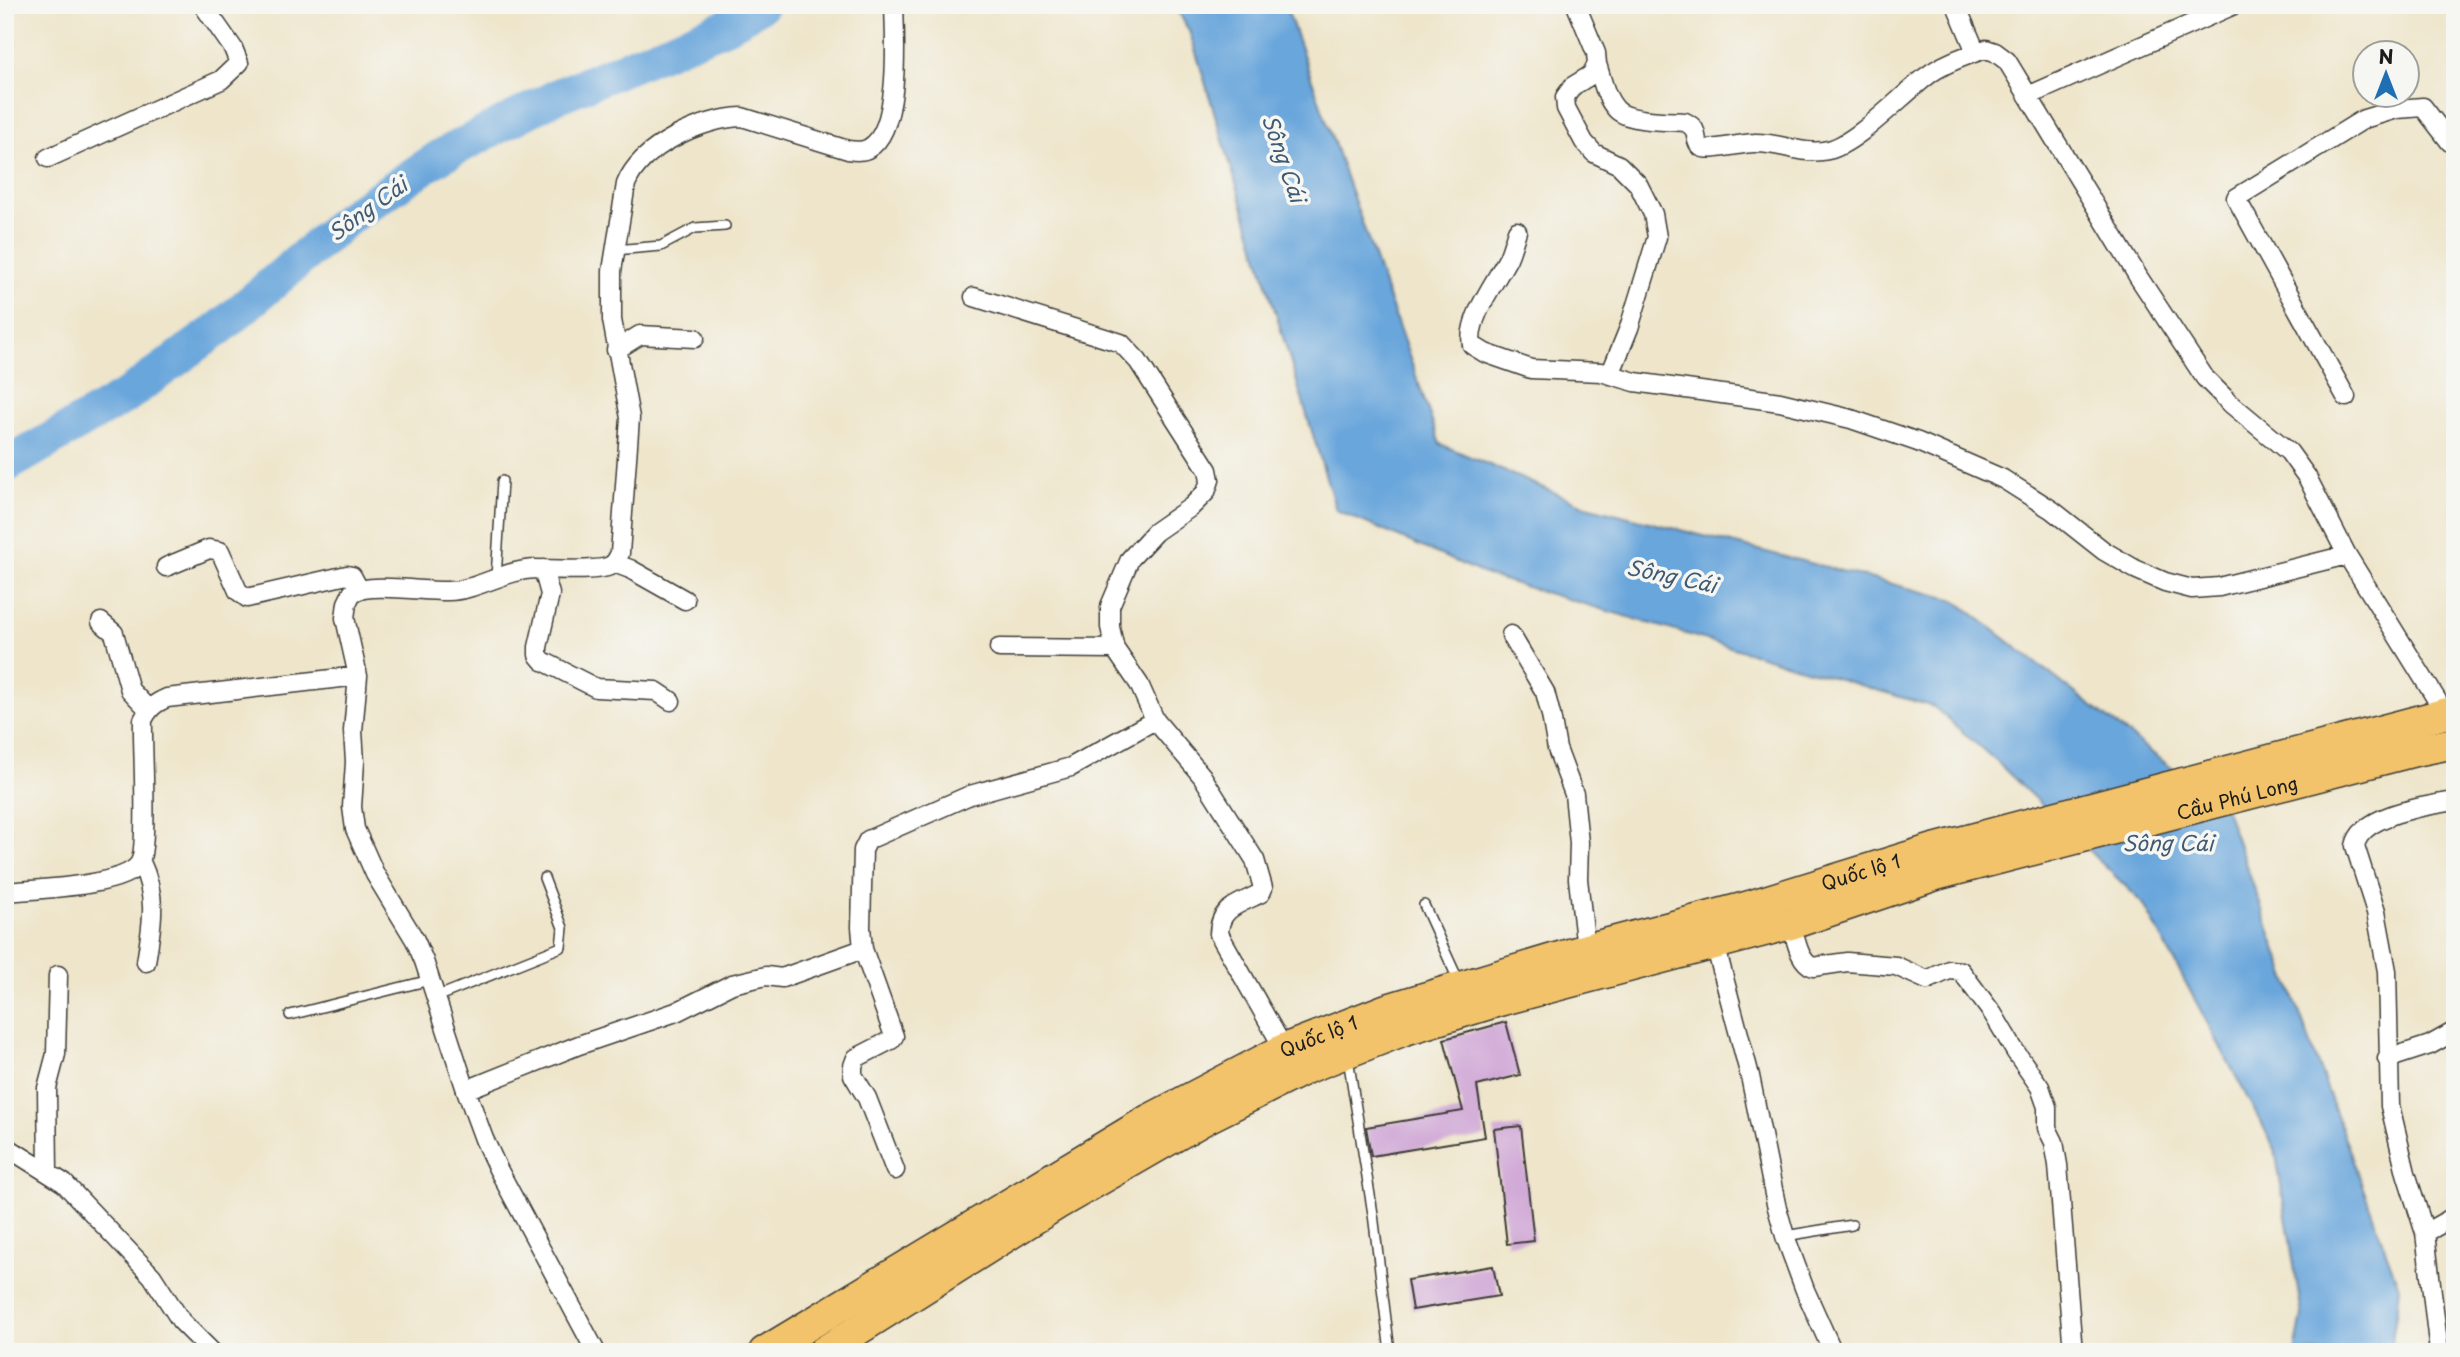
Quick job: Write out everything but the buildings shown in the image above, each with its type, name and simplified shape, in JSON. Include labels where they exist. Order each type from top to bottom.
[{"type":"highway","name":"Cầu Phú Long","points":[[1933,862],[2450,712]]},
{"type":"highway","name":"Cầu Phú Long","points":[[1933,862],[2455,743]]},
{"type":"highway","name":"Quốc lộ 1","points":[[764,1352],[1150,1119],[1284,1049],[1387,1009],[1586,949],[1933,862]]},
{"type":"highway","name":"Quốc lộ 1","points":[[823,1352],[1056,1205],[1235,1103],[1305,1069],[1405,1030],[1499,1001],[1791,924],[1933,862]]},
{"type":"street","points":[[48,158],[220,80],[239,63],[233,48],[202,5]]},
{"type":"street","points":[[596,1352],[484,1139],[415,940],[375,874],[355,829],[352,807],[355,762],[353,731],[358,676],[345,618],[346,603],[352,593],[359,589],[449,591],[479,585],[523,570],[602,568],[614,563],[620,553],[630,432],[630,418],[612,320],[615,250],[626,184],[636,166],[663,143],[714,120],[742,117],[848,150],[865,150],[871,147],[880,138],[892,102],[894,5]]},
{"type":"street","points":[[1576,5],[1596,53],[1606,94],[1616,111],[1627,117],[1685,122],[1693,126],[1698,143],[1702,147],[1712,149],[1738,143],[1769,142],[1817,153],[1833,150],[1863,130],[1929,74],[1986,49],[2007,61],[2139,278],[2205,378],[2230,403],[2289,452],[2307,477],[2347,555],[2450,712]]},
{"type":"street","points":[[1956,5],[1976,52]]},
{"type":"street","points":[[2028,96],[2234,5]]},
{"type":"street","points":[[1597,64],[1591,75],[1573,86],[1565,96],[1566,108],[1589,148],[1619,165],[1638,184],[1653,214],[1657,236],[1647,274],[1610,375]]},
{"type":"street","points":[[2346,397],[2236,198],[2364,120],[2397,109],[2423,107],[2455,144]]},
{"type":"street","points":[[1517,231],[1510,254],[1485,298],[1470,337],[1472,345],[1485,353],[1531,369],[1571,369],[1610,375],[1635,382],[1780,402],[1851,419],[1917,442],[2003,480],[2052,510],[2105,551],[2135,569],[2165,582],[2192,589],[2219,587],[2347,555]]},
{"type":"street","points":[[974,297],[1121,343],[1138,361],[1208,470],[1210,480],[1206,492],[1191,507],[1155,532],[1130,559],[1110,606],[1110,627],[1115,649],[1139,684],[1155,720],[1202,776],[1255,860],[1264,888],[1261,893],[1224,913],[1219,921],[1219,934],[1284,1049]]},
{"type":"street","points":[[616,350],[640,335],[695,338]]},
{"type":"street","points":[[166,567],[209,549],[217,549],[238,591],[247,598],[347,575],[352,576],[359,589]]},
{"type":"street","points":[[614,563],[685,600]]},
{"type":"street","points":[[543,569],[550,594],[538,647],[542,662],[596,688],[656,691],[671,701]]},
{"type":"street","points":[[101,622],[114,633],[130,690],[149,710]]},
{"type":"street","points":[[1511,635],[1545,692],[1557,749],[1574,794],[1579,844],[1578,878],[1586,949]]},
{"type":"street","points":[[999,648],[1115,649]]},
{"type":"street","points":[[146,962],[153,906],[150,884],[141,862],[144,841],[142,734],[149,710],[157,702],[167,698],[358,676]]},
{"type":"street","points":[[895,1170],[867,1098],[853,1074],[856,1058],[891,1041],[894,1036],[863,949],[863,850],[869,841],[970,795],[1071,767],[1155,720]]},
{"type":"street","points":[[2439,1352],[2425,1233],[2406,1173],[2390,1106],[2387,971],[2376,912],[2355,846],[2356,838],[2371,823],[2455,801]]},
{"type":"street","points":[[5,892],[104,880],[133,871],[141,862]]},
{"type":"street","points":[[1791,924],[1807,965],[1813,967],[1847,962],[1896,966],[1927,980],[1949,970],[1961,971],[1993,1014],[2044,1096],[2047,1128],[2054,1142],[2058,1165],[2073,1352]]},
{"type":"street","points":[[1715,944],[1750,1076],[1785,1236],[1832,1350]]},
{"type":"street","points":[[466,1090],[579,1045],[676,1012],[732,984],[766,976],[782,978],[863,949]]},
{"type":"street","points":[[48,1172],[47,1088],[56,1054],[58,975]]},
{"type":"street","points":[[2387,1059],[2430,1045],[2455,1031]]},
{"type":"street","points":[[5,1146],[64,1183],[152,1276],[181,1321],[212,1352]]},
{"type":"street","points":[[2425,1233],[2455,1216]]},
{"type":"lane","points":[[615,250],[661,246],[695,228],[725,226]]},
{"type":"lane","points":[[496,578],[502,481]]},
{"type":"lane","points":[[290,1015],[433,989],[561,947],[563,928],[544,878]]},
{"type":"lane","points":[[1424,905],[1460,986]]},
{"type":"lane","points":[[1347,1053],[1373,1214],[1390,1352]]},
{"type":"lane","points":[[1785,1236],[1852,1225]]},
{"type":"water","name":"Sông Cái","points":[[1175,5],[1279,5],[1287,9],[1440,444],[1586,506],[1955,600],[2226,810],[2400,1290],[2390,1352],[2295,1352],[2302,1315],[2275,1149],[2143,903],[1997,762],[1934,707],[1489,576],[1336,510],[1190,33]]},
{"type":"waterway","name":"Sông Cái","points":[[5,466],[126,396],[221,327],[351,216],[441,156],[557,96],[726,26],[761,5]]}]
